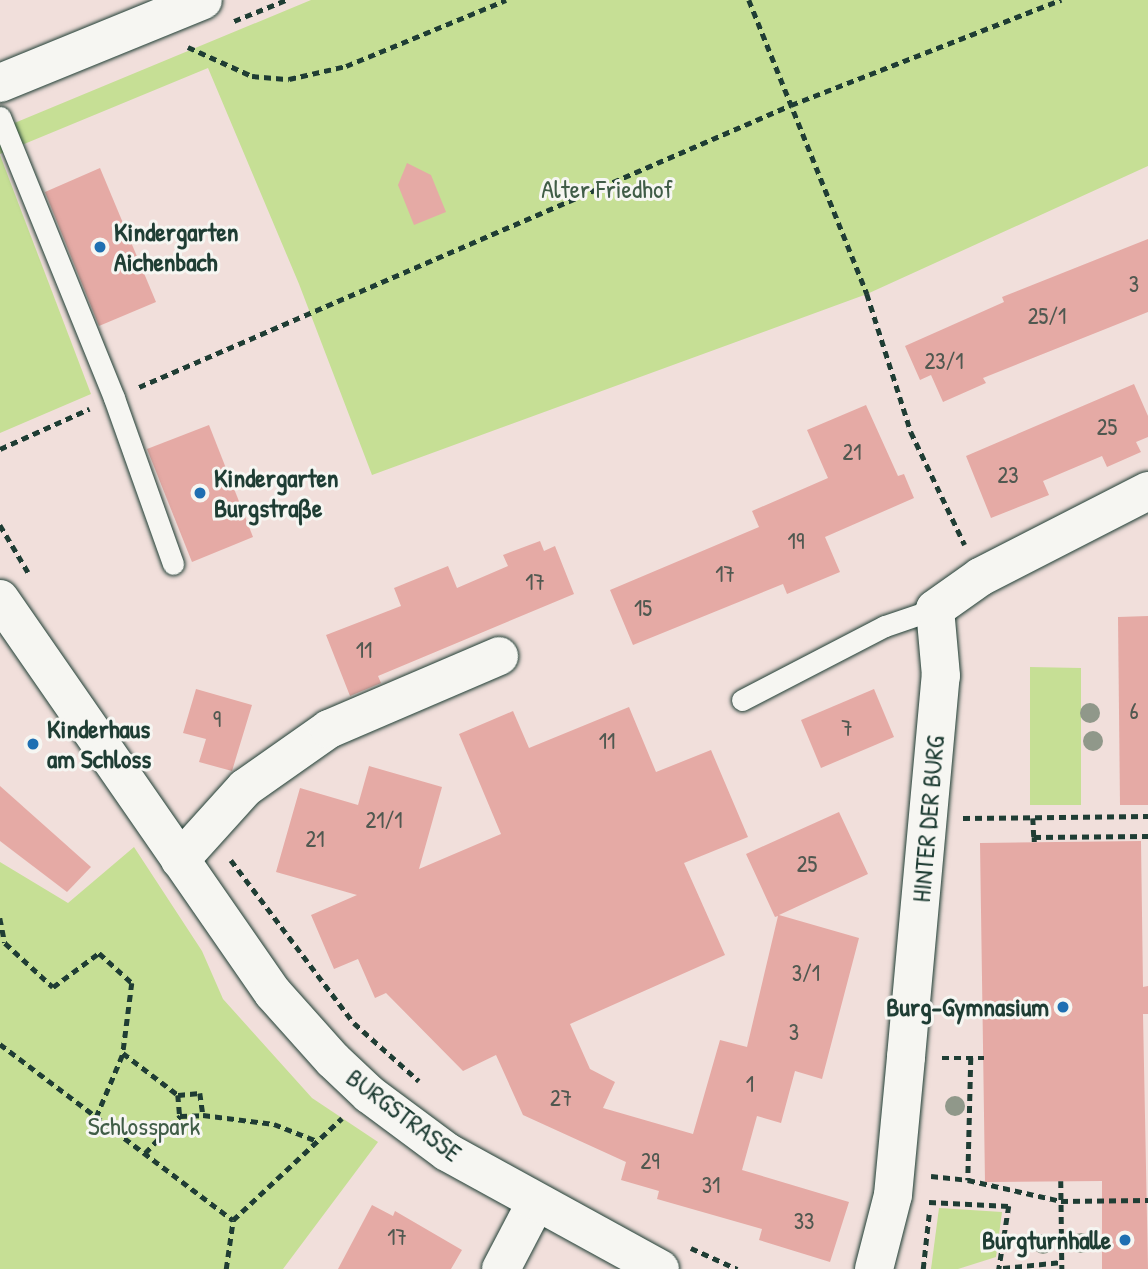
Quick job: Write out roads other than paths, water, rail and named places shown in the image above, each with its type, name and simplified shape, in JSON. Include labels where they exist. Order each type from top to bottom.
[{"type":"street","points":[[0,83],[203,0]]},
{"type":"street","points":[[935,609],[980,578],[1148,491]]},
{"type":"street","name":"BURGSTRASSE","points":[[0,599],[273,993],[369,1094],[447,1152],[535,1204],[674,1258]]},
{"type":"street","name":"HINTER DER BURG","points":[[874,1269],[893,1195],[928,818],[941,676],[935,609]]},
{"type":"street","points":[[180,860],[245,788],[329,729],[499,656]]},
{"type":"street","points":[[501,1269],[535,1204]]},
{"type":"lane","points":[[0,117],[114,398],[173,564]]},
{"type":"lane","points":[[742,700],[884,626],[935,609]]},
{"type":"place","name":"Kindergarten Aichenbach","points":[[100,247]]},
{"type":"place","name":"Kindergarten Burgstraße","points":[[200,493]]},
{"type":"place","name":"Kinderhaus am Schloss","points":[[33,744]]},
{"type":"place","name":"Burg-Gymnasium","points":[[1063,1007]]},
{"type":"place","name":"Burgturnhalle","points":[[1125,1240]]},
{"type":"park label","name":"Alter Friedhof","points":[[607,189]]},
{"type":"park label","name":"Schlosspark","points":[[144,1126]]}]
